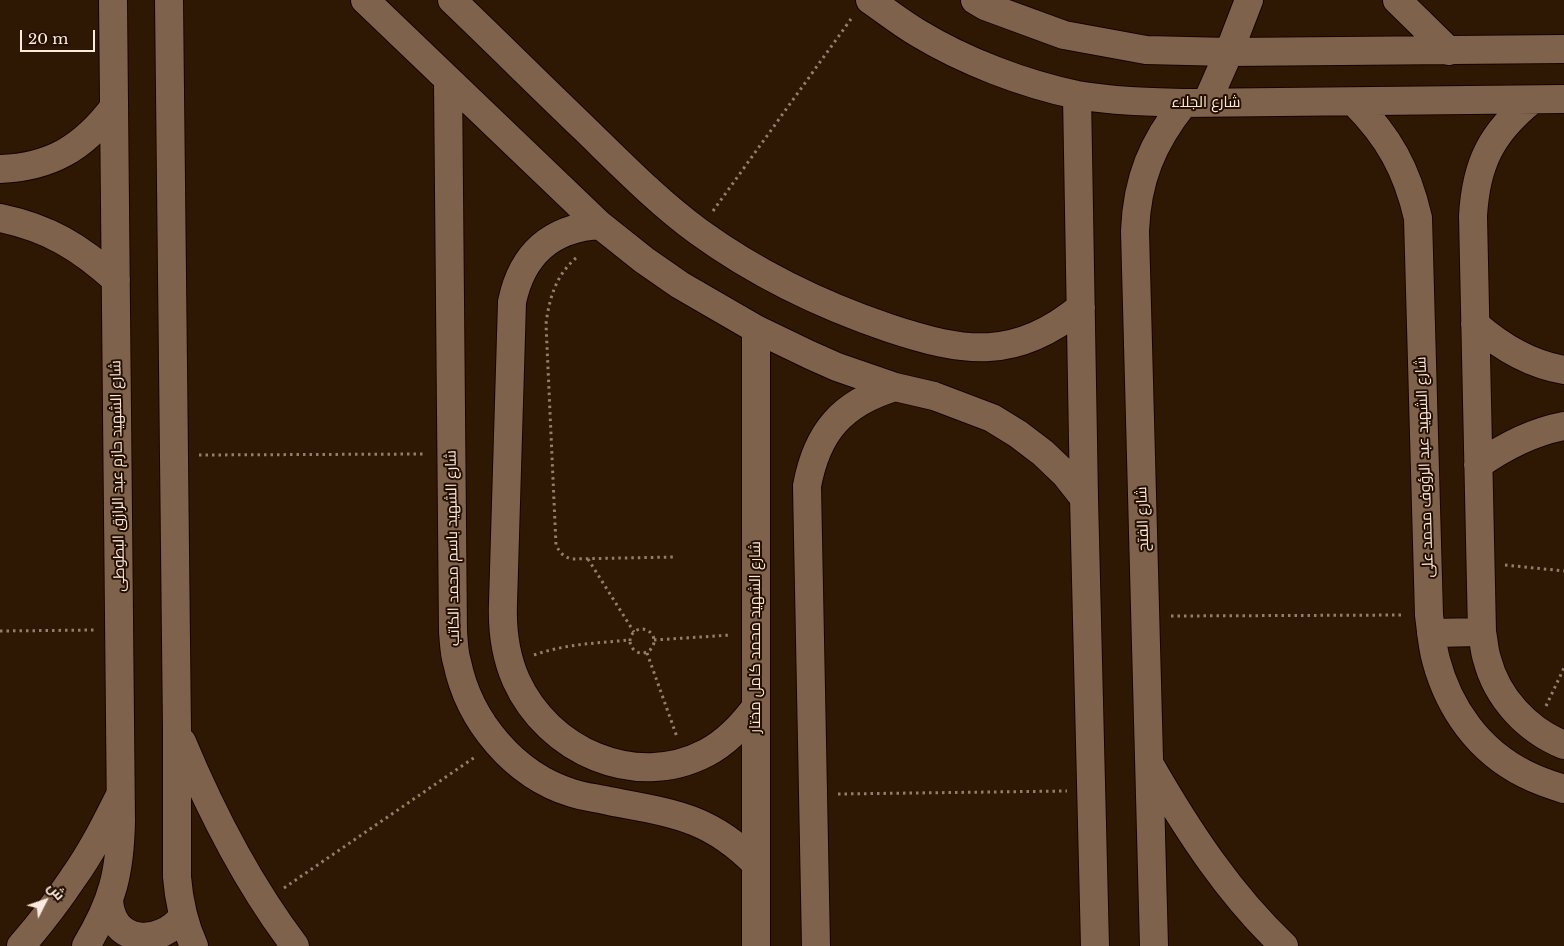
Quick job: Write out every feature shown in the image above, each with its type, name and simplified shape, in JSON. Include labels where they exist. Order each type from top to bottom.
[{"type":"street","name":"شارع الشهيد حازم عبد الرازق البطوطى","points":[[86,946],[99,925],[109,900],[117,874],[120,848],[113,0]]},
{"type":"street","points":[[169,0],[177,877],[178,897],[194,946]]},
{"type":"street","points":[[365,0],[605,229],[644,260],[680,285],[756,329],[824,361],[894,387],[934,396],[992,418],[1018,434],[1043,453],[1065,474],[1084,498]]},
{"type":"street","points":[[452,0],[661,201],[698,231],[735,257],[814,300],[898,331],[956,345],[984,348],[1026,341],[1064,321],[1081,307]]},
{"type":"street","points":[[975,0],[985,6],[1064,35],[1146,50],[1229,52],[1564,49]]},
{"type":"street","name":"شارع الفتح","points":[[1154,946],[1136,211],[1139,192],[1151,154],[1160,136],[1195,103],[1229,52],[1249,0]]},
{"type":"street","points":[[1397,0],[1449,51]]},
{"type":"street","name":"شارع الجلاء","points":[[862,8],[918,33],[970,60],[1025,81],[1077,95],[1133,102],[1195,103],[1564,100]]},
{"type":"street","name":"شارع الشهيد باسم محمد الكاتب","points":[[448,80],[453,632],[456,662],[465,691],[478,718],[496,742],[531,773],[572,793],[678,815],[709,827],[734,844],[756,864]]},
{"type":"street","points":[[1077,95],[1084,498],[1095,946]]},
{"type":"street","points":[[1532,100],[1514,114],[1500,131],[1488,151],[1479,172],[1474,194],[1482,632],[1487,659],[1496,685],[1507,701],[1534,728],[1564,745]]},
{"type":"street","name":"شارع الشهيد عبد الرؤوف محمد على","points":[[1354,102],[1370,118],[1396,154],[1411,189],[1418,218],[1430,624],[1435,658],[1442,682],[1466,726],[1483,745],[1503,761],[1524,774],[1564,789]]},
{"type":"street","points":[[0,169],[18,168],[55,158],[88,137],[114,108]]},
{"type":"street","points":[[0,218],[39,228],[60,238],[99,264],[116,280]]},
{"type":"street","points":[[605,229],[584,226],[554,237],[541,246],[530,258],[515,286],[512,302],[502,630],[507,656],[516,681],[530,704],[547,724],[567,742],[590,755],[615,764],[642,768],[664,767],[686,762],[707,753],[726,740],[742,725],[756,707]]},
{"type":"street","points":[[1475,324],[1492,339],[1512,352],[1532,362],[1564,370]]},
{"type":"street","name":"شارع الشهيد محمد كامل مختار","points":[[756,329],[756,946]]},
{"type":"street","points":[[816,946],[807,486],[811,466],[818,447],[828,430],[858,402],[894,387]]},
{"type":"street","points":[[1478,464],[1514,442],[1534,434],[1564,426]]},
{"type":"street","points":[[1430,624],[1482,632]]},
{"type":"street","points":[[177,731],[208,801],[244,869],[264,902],[295,946]]},
{"type":"street","points":[[1149,764],[1177,812],[1208,858],[1242,901],[1284,946]]},
{"type":"street","points":[[635,806],[642,768]]},
{"type":"street","points":[[22,946],[74,878],[99,836],[120,794]]},
{"type":"street","points":[[109,900],[110,911],[117,926],[129,936],[140,940],[161,939],[174,929],[183,916]]},
{"type":"path","points":[[698,231],[862,8]]},
{"type":"path","points":[[605,229],[573,260],[562,274],[553,289],[548,306],[546,324],[556,545],[564,557],[571,559],[675,558]]},
{"type":"path","points":[[174,455],[452,454]]},
{"type":"path","points":[[588,559],[634,632]]},
{"type":"path","points":[[1481,564],[1564,571]]},
{"type":"path","points":[[1145,617],[1430,624]]},
{"type":"path","points":[[0,631],[119,629]]},
{"type":"path","points":[[644,629],[649,632],[654,640],[654,646],[647,653],[642,654],[633,650],[630,646],[630,640],[634,632],[644,629]]},
{"type":"path","points":[[654,640],[756,634]]},
{"type":"path","points":[[511,667],[529,657],[568,645],[630,640]]},
{"type":"path","points":[[647,653],[686,762]]},
{"type":"path","points":[[1534,728],[1564,668]]},
{"type":"path","points":[[264,902],[496,742]]},
{"type":"path","points":[[812,794],[1092,791]]}]
